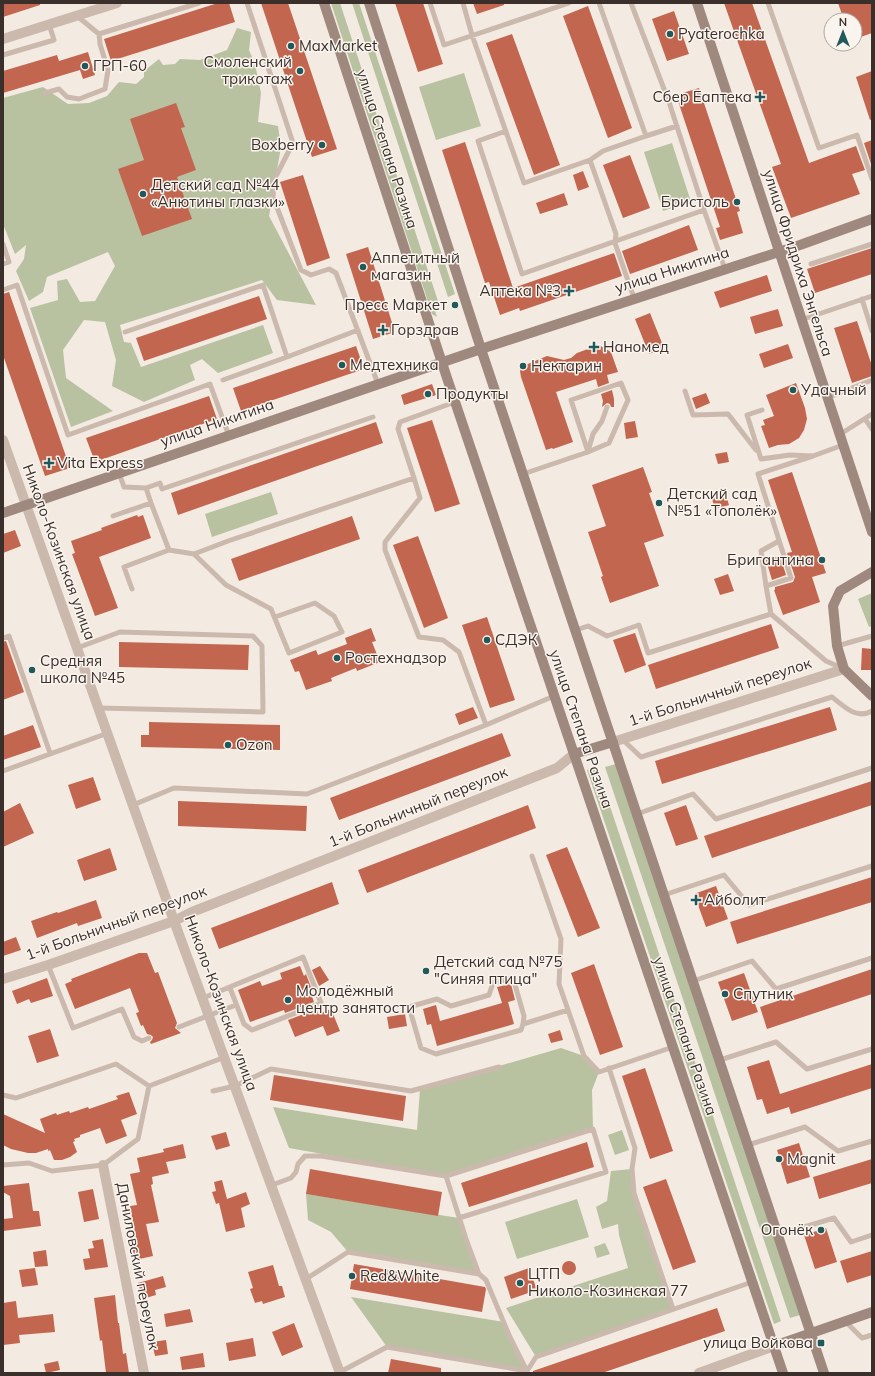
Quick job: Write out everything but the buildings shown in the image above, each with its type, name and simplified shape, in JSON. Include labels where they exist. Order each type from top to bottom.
[{"type":"main road","name":"улица Степана Разина","points":[[324,3],[441,363],[783,1373]]},
{"type":"main road","name":"улица Степана Разина","points":[[369,3],[523,474],[576,630],[618,740],[637,814],[824,1373]]},
{"type":"main road","name":"улица Фридриха Энгельса","points":[[697,3],[872,532]]},
{"type":"main road","name":"улица Никитина","points":[[3,513],[481,348],[725,269],[872,219]]},
{"type":"main road","points":[[872,572],[840,591],[833,606],[837,646],[844,668],[872,696]]},
{"type":"main road","name":"1-й Больничный переулок","points":[[574,754],[618,740]]},
{"type":"main road","points":[[774,1346],[872,1312]]},
{"type":"street","points":[[3,39],[115,3]]},
{"type":"street","name":"Николо-Козинская улица","points":[[3,440],[174,921],[272,1185],[338,1373]]},
{"type":"street","name":"1-й Больничный переулок","points":[[618,740],[844,668]]},
{"type":"street","name":"1-й Больничный переулок","points":[[3,979],[174,921],[192,912],[557,768],[574,754]]},
{"type":"street","name":"Даниловский переулок","points":[[102,1165],[144,1373]]},
{"type":"street","points":[[699,1373],[774,1346]]},
{"type":"lane","points":[[99,34],[199,3]]},
{"type":"lane","points":[[247,3],[293,143],[274,180],[274,197],[301,270],[311,276],[329,269],[336,273],[378,384]]},
{"type":"lane","points":[[430,3],[444,45],[569,3]]},
{"type":"lane","points":[[462,3],[524,183],[590,160],[603,151],[677,126]]},
{"type":"lane","points":[[598,3],[646,136]]},
{"type":"lane","points":[[632,3],[670,102],[704,210],[725,269]]},
{"type":"lane","points":[[768,3],[819,148],[857,135],[872,179]]},
{"type":"lane","points":[[45,93],[59,89],[66,97],[79,99],[105,89],[108,70],[100,44],[99,34],[76,16]]},
{"type":"lane","points":[[3,55],[54,40],[49,24]]},
{"type":"lane","points":[[506,131],[478,141],[522,274],[704,210]]},
{"type":"lane","points":[[590,160],[616,234],[615,242],[634,298]]},
{"type":"lane","points":[[3,244],[9,262],[3,264]]},
{"type":"lane","points":[[811,264],[872,244]]},
{"type":"lane","points":[[3,290],[18,285],[68,435],[210,384],[229,436]]},
{"type":"lane","points":[[124,332],[263,285],[287,357]]},
{"type":"lane","points":[[801,320],[872,296]]},
{"type":"lane","points":[[862,299],[872,331]]},
{"type":"lane","points":[[223,380],[358,330]]},
{"type":"lane","points":[[827,398],[872,380]]},
{"type":"lane","points":[[523,474],[588,452],[609,442],[628,400],[621,383],[571,400],[588,452]]},
{"type":"lane","points":[[685,391],[693,416],[728,414],[758,452]]},
{"type":"lane","points":[[455,402],[400,422],[398,429],[420,498],[385,542],[385,550],[419,637],[443,640],[459,652],[486,725]]},
{"type":"lane","points":[[588,452],[593,434],[602,421],[607,407]]},
{"type":"lane","points":[[762,410],[747,415],[761,459],[790,455],[813,456]]},
{"type":"lane","points":[[839,435],[872,414]]},
{"type":"lane","points":[[120,473],[124,487],[146,488],[160,483],[162,489],[373,417]]},
{"type":"lane","points":[[865,419],[872,429]]},
{"type":"lane","points":[[766,586],[791,578],[758,474],[843,445]]},
{"type":"lane","points":[[132,589],[124,567],[169,550],[194,554],[414,478]]},
{"type":"lane","points":[[146,488],[169,550]]},
{"type":"lane","points":[[113,516],[151,502]]},
{"type":"lane","points":[[779,541],[761,551],[771,614],[826,661],[844,668]]},
{"type":"lane","points":[[194,554],[226,585],[271,608],[289,653],[342,632],[334,616],[315,604],[275,617]]},
{"type":"lane","points":[[576,630],[588,626],[607,636],[638,625],[648,653],[771,614]]},
{"type":"lane","points":[[77,648],[120,632],[253,636],[262,646],[263,712],[99,708]]},
{"type":"lane","points":[[3,638],[9,636],[50,753]]},
{"type":"lane","points":[[837,646],[872,636]]},
{"type":"lane","points":[[133,805],[174,788],[307,794],[486,725],[554,696]]},
{"type":"lane","points":[[618,740],[641,757],[832,697],[851,712],[867,714],[872,711]]},
{"type":"lane","points":[[3,771],[108,733]]},
{"type":"lane","points":[[637,814],[693,794],[716,819],[872,768]]},
{"type":"lane","points":[[532,856],[561,939],[559,984],[584,1056],[599,1072],[673,1047]]},
{"type":"lane","points":[[664,895],[724,875],[749,905],[872,866]]},
{"type":"lane","points":[[203,998],[303,957],[321,1003],[252,1030],[244,1024],[230,988]]},
{"type":"lane","points":[[693,982],[752,961],[776,989],[872,958]]},
{"type":"lane","points":[[48,965],[73,1028],[122,1009],[134,1037],[142,1041],[149,1038]]},
{"type":"lane","points":[[523,1024],[524,1016],[513,978],[493,983],[489,995],[451,1006],[437,999],[409,1007],[421,1048],[436,1054],[520,1030],[523,1024],[568,1010]]},
{"type":"lane","points":[[179,1027],[236,1005]]},
{"type":"lane","points":[[720,1060],[776,1042],[807,1069],[872,1048]]},
{"type":"lane","points":[[149,1086],[225,1057]]},
{"type":"lane","points":[[3,1095],[16,1098],[116,1064],[149,1086]]},
{"type":"lane","points":[[213,1091],[235,1086],[270,1069],[411,1091],[499,1067]]},
{"type":"lane","points":[[609,1068],[635,1148],[632,1169],[634,1193],[673,1309]]},
{"type":"lane","points":[[3,1165],[29,1163],[52,1171],[102,1165],[138,1139],[149,1086]]},
{"type":"lane","points":[[748,1145],[805,1127],[838,1152],[872,1141]]},
{"type":"lane","points":[[272,1185],[291,1178],[296,1172],[298,1164],[305,1156],[321,1156],[446,1176],[593,1129],[606,1172],[459,1218]]},
{"type":"lane","points":[[446,1176],[479,1274],[486,1280],[527,1372]]},
{"type":"lane","points":[[778,1235],[834,1218],[851,1242],[872,1236]]},
{"type":"lane","points":[[306,1280],[348,1252],[479,1274]]},
{"type":"lane","points":[[527,1372],[536,1357],[752,1282]]},
{"type":"lane","points":[[846,1322],[862,1338],[872,1335]]},
{"type":"lane","points":[[338,1373],[387,1347],[527,1372]]},
{"type":"green space","points":[[331,3],[340,3],[438,301],[433,304],[437,317],[432,314]]},
{"type":"green space","points":[[352,3],[359,3],[455,294],[448,297]]},
{"type":"green space","points":[[237,28],[251,32],[249,50],[255,64],[261,93],[258,122],[278,126],[281,147],[269,216],[316,305],[277,300],[262,280],[120,325],[124,342],[131,343],[141,367],[263,325],[273,353],[218,373],[202,359],[190,365],[195,380],[144,402],[112,386],[116,360],[105,322],[84,320],[63,350],[66,378],[113,411],[71,427],[30,308],[58,300],[57,281],[67,279],[80,302],[95,301],[115,266],[108,252],[47,277],[43,292],[29,301],[16,271],[24,259],[26,245],[15,254],[3,224],[3,98],[43,87],[68,104],[89,103],[107,96],[119,82],[136,84],[144,77],[144,71],[159,59],[163,65],[175,64],[180,59],[200,60],[227,50]]},
{"type":"green space","points":[[464,73],[481,126],[436,140],[419,87]]},
{"type":"green space","points":[[672,143],[691,202],[663,211],[644,152]]},
{"type":"green space","points":[[271,492],[278,514],[212,537],[205,514]]},
{"type":"green space","points":[[872,593],[872,626],[869,627],[858,599]]},
{"type":"green space","points":[[616,764],[800,1315],[790,1318],[605,767]]},
{"type":"green space","points":[[597,767],[781,1321],[774,1324],[587,770]]},
{"type":"green space","points":[[561,1048],[584,1056],[599,1072],[592,1090],[593,1129],[446,1176],[289,1148],[273,1107],[417,1130],[420,1089]]},
{"type":"green space","points":[[622,1130],[629,1150],[615,1155],[608,1135]]},
{"type":"green space","points":[[632,1169],[634,1193],[673,1309],[536,1357],[506,1308],[628,1268],[619,1235],[618,1224],[602,1229],[596,1207],[607,1201],[611,1171]]},
{"type":"green space","points":[[306,1194],[459,1218],[479,1274],[348,1252],[331,1232],[308,1220]]},
{"type":"green space","points":[[577,1199],[589,1237],[517,1259],[505,1222]]},
{"type":"green space","points":[[605,1243],[610,1254],[597,1258],[594,1247]]},
{"type":"green space","points":[[351,1297],[504,1322],[527,1371],[387,1347]]},
{"type":"place","name":"Pyaterochka","points":[[670,34]]},
{"type":"place","name":"MaxMarket","points":[[291,46]]},
{"type":"place","name":"ГРП-60","points":[[85,66]]},
{"type":"place","name":"Смоленский трикотаж","points":[[300,71]]},
{"type":"place","name":"Сбер Еаптека","points":[[760,97]]},
{"type":"place","name":"Boxberry","points":[[322,145]]},
{"type":"place","name":"Детский сад №44 «Анютины глазки»","points":[[143,194]]},
{"type":"place","name":"Бристоль","points":[[737,202]]},
{"type":"place","name":"Аппетитный магазин","points":[[363,267]]},
{"type":"place","name":"Аптека №3","points":[[569,291]]},
{"type":"place","name":"Пресс Маркет","points":[[455,305]]},
{"type":"place","name":"Горздрав","points":[[383,330]]},
{"type":"place","name":"Наномед","points":[[594,347]]},
{"type":"place","name":"Медтехника","points":[[342,365]]},
{"type":"place","name":"Нектарин","points":[[523,366]]},
{"type":"place","name":"Удачный","points":[[793,390]]},
{"type":"place","name":"Продукты","points":[[428,394]]},
{"type":"place","name":"Vita Express","points":[[49,463]]},
{"type":"place","name":"Детский сад №51 «Тополёк»","points":[[659,503]]},
{"type":"place","name":"Бригантина","points":[[822,560]]},
{"type":"place","name":"СДЭК","points":[[487,640]]},
{"type":"place","name":"Ростехнадзор","points":[[337,658]]},
{"type":"place","name":"Средняя школа №45","points":[[32,670]]},
{"type":"place","name":"Ozon","points":[[228,745]]},
{"type":"place","name":"Айболит","points":[[696,900]]},
{"type":"place","name":"Детский сад №75 \"Синяя птица\"","points":[[426,971]]},
{"type":"place","name":"Спутник","points":[[725,994]]},
{"type":"place","name":"Молодёжный центр занятости","points":[[288,1000]]},
{"type":"place","name":"Magnit","points":[[779,1159]]},
{"type":"place","name":"Огонёк","points":[[821,1230]]},
{"type":"place","name":"Red&White","points":[[352,1276]]},
{"type":"place","name":"ЦТП Николо-Козинская 77","points":[[520,1283]]},
{"type":"place","name":"улица Войкова","points":[[821,1343]]}]
